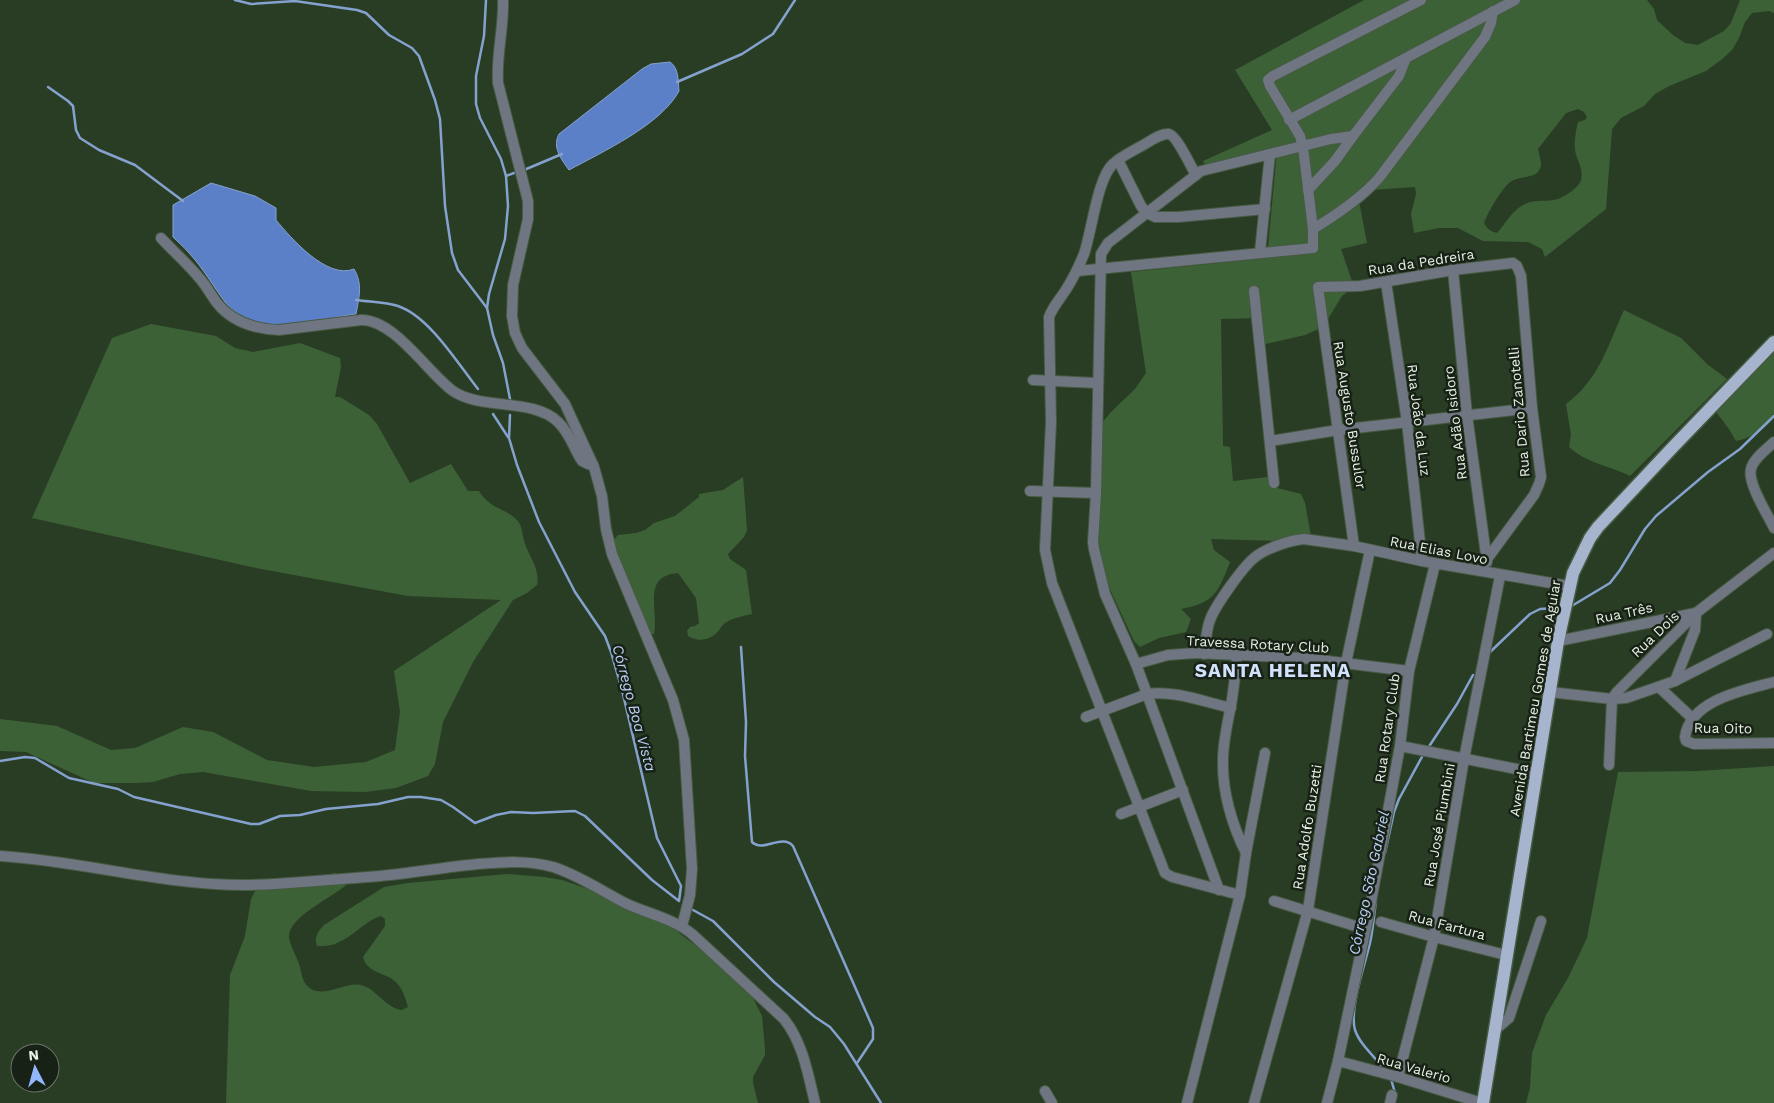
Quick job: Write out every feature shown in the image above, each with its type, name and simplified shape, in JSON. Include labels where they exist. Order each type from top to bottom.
[{"type":"main road","name":"Avenida Bartimeu Gomes de Aguiar","points":[[1482,1103],[1558,641],[1567,595],[1582,552],[1598,527],[1774,342]]},
{"type":"street","points":[[503,0],[501,40],[497,65],[498,83],[528,201],[528,219],[513,285],[512,316],[515,333],[522,348],[565,404],[593,465],[602,496],[606,529],[612,554],[673,700],[684,740],[692,869],[690,894],[682,926]]},
{"type":"street","points":[[1077,271],[1313,248],[1313,229],[1303,146],[1300,136],[1268,82],[1273,76],[1421,0]]},
{"type":"street","points":[[1289,120],[1514,0]]},
{"type":"street","points":[[1313,229],[1349,206],[1379,178],[1484,37],[1492,23],[1494,11]]},
{"type":"street","points":[[1308,190],[1335,161],[1399,76],[1406,58]]},
{"type":"street","points":[[1196,175],[1177,142],[1168,134],[1163,134],[1153,139],[1118,160],[1107,171],[1084,253],[1077,271],[1052,308],[1049,317],[1051,380],[1046,550],[1048,568],[1166,873],[1172,877],[1240,895]]},
{"type":"street","points":[[1219,890],[1136,664],[1105,594],[1098,571],[1093,542],[1096,492],[1100,254],[1108,243],[1196,175],[1208,168],[1331,139],[1353,136]]},
{"type":"street","points":[[1260,252],[1270,154]]},
{"type":"street","points":[[1118,160],[1140,206],[1147,213],[1160,218],[1265,209]]},
{"type":"street","points":[[160,238],[201,280],[218,304],[238,321],[267,329],[279,330],[361,320],[374,322],[396,336],[453,391],[473,398],[531,409],[547,414],[564,428],[582,461],[593,465]]},
{"type":"street","points":[[1084,253],[1100,254]]},
{"type":"street","name":"Rua da Pedreira","points":[[1318,287],[1360,286],[1453,270],[1513,263],[1517,266],[1521,276]]},
{"type":"street","name":"Rua Adão Isidoro","points":[[1453,270],[1467,415],[1487,559],[1486,573]]},
{"type":"street","name":"Rua Dario Zanotelli","points":[[1487,559],[1525,508],[1540,484],[1541,477],[1532,408],[1521,276]]},
{"type":"street","name":"Rua João da Luz","points":[[1386,282],[1407,422],[1422,562]]},
{"type":"street","name":"Rua Augusto Bussulor","points":[[1318,287],[1354,546]]},
{"type":"street","points":[[1254,291],[1274,483]]},
{"type":"street","points":[[1033,380],[1097,382]]},
{"type":"street","points":[[1270,441],[1338,430],[1532,408]]},
{"type":"street","points":[[1774,442],[1756,461],[1751,469],[1751,475],[1758,497],[1774,528]]},
{"type":"street","points":[[1030,491],[1096,492]]},
{"type":"street","name":"Rua Elias Lovo","points":[[1204,654],[1210,618],[1247,566],[1255,557],[1263,552],[1296,540],[1304,539],[1354,546],[1422,562],[1500,576],[1567,595]]},
{"type":"street","name":"Rua Adolfo Buzetti","points":[[1254,1103],[1308,910],[1346,663],[1370,550]]},
{"type":"street","name":"Rua Dois","points":[[1612,699],[1621,686],[1696,613],[1774,553]]},
{"type":"street","name":"Rua Rotary Club","points":[[1326,1103],[1338,1061],[1366,929],[1400,746],[1409,670],[1435,564]]},
{"type":"street","name":"Rua José Piumbini","points":[[1393,1076],[1434,937],[1464,759],[1500,576]]},
{"type":"street","points":[[1675,681],[1695,630],[1696,613]]},
{"type":"street","name":"Rua Três","points":[[1558,641],[1696,613]]},
{"type":"street","points":[[1550,692],[1612,699],[1626,698],[1660,688],[1767,634]]},
{"type":"street","name":"Travessa Rotary Club","points":[[1136,664],[1168,655],[1204,654],[1303,658],[1409,670]]},
{"type":"street","points":[[1237,656],[1231,708],[1224,742],[1224,774],[1229,805],[1238,838],[1246,853]]},
{"type":"street","points":[[1660,688],[1690,723],[1712,702],[1725,696],[1774,682]]},
{"type":"street","points":[[1086,717],[1147,694],[1168,694],[1231,708]]},
{"type":"street","points":[[1609,765],[1612,699]]},
{"type":"street","name":"Rua Oito","points":[[1690,723],[1684,738],[1689,743],[1774,743]]},
{"type":"street","points":[[1400,746],[1537,773]]},
{"type":"street","points":[[1187,1103],[1240,895],[1265,753]]},
{"type":"street","points":[[1121,814],[1183,790]]},
{"type":"street","points":[[0,856],[28,858],[215,884],[245,885],[288,884],[521,861],[554,867],[631,905],[682,926],[784,1019],[793,1031],[803,1055],[814,1103]]},
{"type":"street","points":[[1274,901],[1366,929]]},
{"type":"street","points":[[1495,1030],[1509,1018],[1541,921]]},
{"type":"street","name":"Rua Fartura","points":[[1381,922],[1506,955]]},
{"type":"street","name":"Rua Valerio","points":[[1338,1061],[1482,1103]]},
{"type":"street","points":[[1046,1091],[1052,1103]]},
{"type":"green space","points":[[1364,0],[1647,0],[1654,9],[1657,20],[1673,35],[1685,43],[1698,45],[1724,31],[1731,23],[1740,0],[1774,0],[1774,13],[1769,11],[1752,13],[1745,22],[1732,50],[1721,60],[1706,71],[1669,86],[1655,94],[1644,106],[1621,118],[1612,129],[1606,209],[1545,257],[1542,249],[1528,242],[1483,241],[1458,228],[1439,228],[1414,233],[1411,214],[1416,194],[1415,187],[1357,191],[1367,243],[1341,249],[1354,287],[1342,296],[1323,327],[1305,335],[1262,346],[1260,318],[1221,319],[1223,446],[1230,447],[1233,481],[1268,477],[1273,487],[1301,494],[1305,503],[1312,542],[1211,539],[1214,550],[1230,562],[1218,588],[1214,594],[1201,603],[1181,609],[1191,619],[1186,632],[1159,638],[1140,647],[1134,641],[1108,585],[1099,545],[1102,423],[1135,389],[1146,373],[1131,272],[1267,258],[1277,151],[1205,165],[1203,161],[1272,130],[1235,70]],"holes":[[[1578,109],[1584,112],[1587,117],[1585,120],[1578,122],[1575,140],[1582,176],[1578,186],[1558,199],[1523,205],[1512,214],[1497,233],[1489,230],[1484,223],[1488,213],[1506,186],[1513,180],[1532,175],[1539,170],[1541,165],[1538,149],[1566,113]]]},
{"type":"green space","points":[[1624,310],[1681,338],[1707,364],[1727,379],[1630,476],[1591,461],[1569,447],[1571,435],[1566,404],[1577,395],[1595,373]]},
{"type":"green space","points":[[151,324],[216,336],[235,348],[253,352],[300,343],[340,358],[341,367],[335,397],[340,397],[369,415],[377,424],[410,483],[451,464],[468,491],[479,491],[492,505],[511,515],[518,522],[536,569],[537,585],[513,600],[473,662],[443,722],[435,764],[428,776],[396,788],[365,792],[311,791],[203,772],[180,774],[153,782],[94,783],[26,752],[0,751],[0,719],[57,726],[111,750],[135,748],[183,727],[213,732],[267,760],[314,767],[366,762],[395,750],[400,712],[394,671],[501,600],[408,596],[256,568],[32,518],[112,338]]},
{"type":"green space","points":[[1774,344],[1774,417],[1757,433],[1736,441],[1713,408]]},
{"type":"green space","points":[[743,477],[747,530],[744,537],[728,554],[730,559],[746,570],[752,614],[728,621],[711,637],[705,639],[691,638],[688,636],[687,631],[690,627],[699,623],[696,598],[678,573],[667,575],[659,580],[655,587],[655,625],[654,634],[651,634],[641,627],[613,541],[618,535],[645,530],[654,523],[675,516],[699,497],[699,494],[723,490]]},
{"type":"green space","points":[[1774,766],[1774,1103],[1526,1103],[1530,1088],[1532,1053],[1546,1015],[1568,978],[1587,938],[1618,772],[1698,771]]},
{"type":"green space","points":[[335,873],[341,874],[346,879],[346,885],[302,915],[290,930],[290,942],[299,963],[304,982],[312,990],[316,991],[361,985],[372,990],[391,1006],[402,1010],[408,1007],[400,987],[391,978],[376,972],[368,966],[363,957],[385,926],[385,919],[381,916],[375,918],[335,944],[317,946],[316,943],[317,935],[324,925],[384,887],[507,874],[544,877],[562,880],[649,910],[725,968],[751,994],[762,1016],[765,1049],[765,1055],[753,1077],[758,1103],[226,1103],[230,975],[245,936],[251,899],[257,887]]},
{"type":"water","points":[[670,62],[677,71],[679,91],[659,115],[614,146],[569,170],[560,157],[557,148],[556,144],[559,134],[642,69],[651,64]]},
{"type":"water","points":[[211,183],[255,196],[276,208],[276,220],[310,255],[333,269],[344,271],[354,269],[359,280],[356,314],[304,323],[269,324],[252,321],[238,314],[225,302],[194,259],[173,237],[173,205]]},
{"type":"waterway","points":[[235,0],[251,4],[295,1],[357,10],[366,13],[389,35],[412,48],[419,56],[440,119],[445,206],[452,253],[458,270],[487,308]]},
{"type":"waterway","name":"Córrego Boa Vista","points":[[486,0],[484,36],[476,76],[476,104],[480,118],[501,159],[506,176],[508,206],[505,239],[489,294],[487,308],[493,335],[503,363],[510,399]]},
{"type":"waterway","points":[[677,82],[742,54],[773,34],[795,0]]},
{"type":"waterway","points":[[48,87],[73,106],[76,130],[80,138],[99,150],[135,165],[183,201]]},
{"type":"waterway","points":[[524,170],[562,154]]},
{"type":"waterway","points":[[506,176],[514,173]]},
{"type":"waterway","points":[[356,300],[398,306],[421,320],[442,342],[478,389]]},
{"type":"waterway","points":[[493,414],[508,437]]},
{"type":"waterway","points":[[0,761],[25,757],[35,758],[69,778],[118,789],[134,797],[251,824],[259,824],[280,816],[378,804],[408,797],[441,800],[475,823],[496,815],[511,812],[575,811],[585,816],[652,880],[679,901],[681,886],[657,838],[622,690],[611,652],[605,636],[575,592],[539,522],[517,465],[509,438],[510,415]]},
{"type":"waterway","name":"Córrego São Gabriel","points":[[1570,607],[1610,583],[1645,529],[1656,516],[1708,472],[1740,449],[1774,416]]},
{"type":"waterway","name":"Córrego São Gabriel","points":[[1489,653],[1530,614],[1540,609],[1556,608]]},
{"type":"waterway","points":[[741,647],[746,722],[745,756],[752,842],[756,845],[762,845],[784,841],[793,846],[873,1028],[873,1039],[857,1063]]},
{"type":"waterway","name":"Córrego São Gabriel","points":[[1428,748],[1457,704],[1473,675]]},
{"type":"waterway","name":"Córrego São Gabriel","points":[[1385,853],[1394,812],[1399,799],[1423,755]]},
{"type":"waterway","name":"Córrego São Gabriel","points":[[1376,901],[1370,943],[1356,999],[1354,1021],[1357,1036],[1385,1070]]},
{"type":"waterway","name":"Córrego Boa Vista","points":[[693,910],[713,921],[774,982],[815,1017],[830,1027],[844,1044],[881,1103]]},
{"type":"waterway","name":"Córrego São Gabriel","points":[[1391,1079],[1395,1093]]},
{"type":"district","name":"SANTA HELENA","points":[[1273,670]]}]
